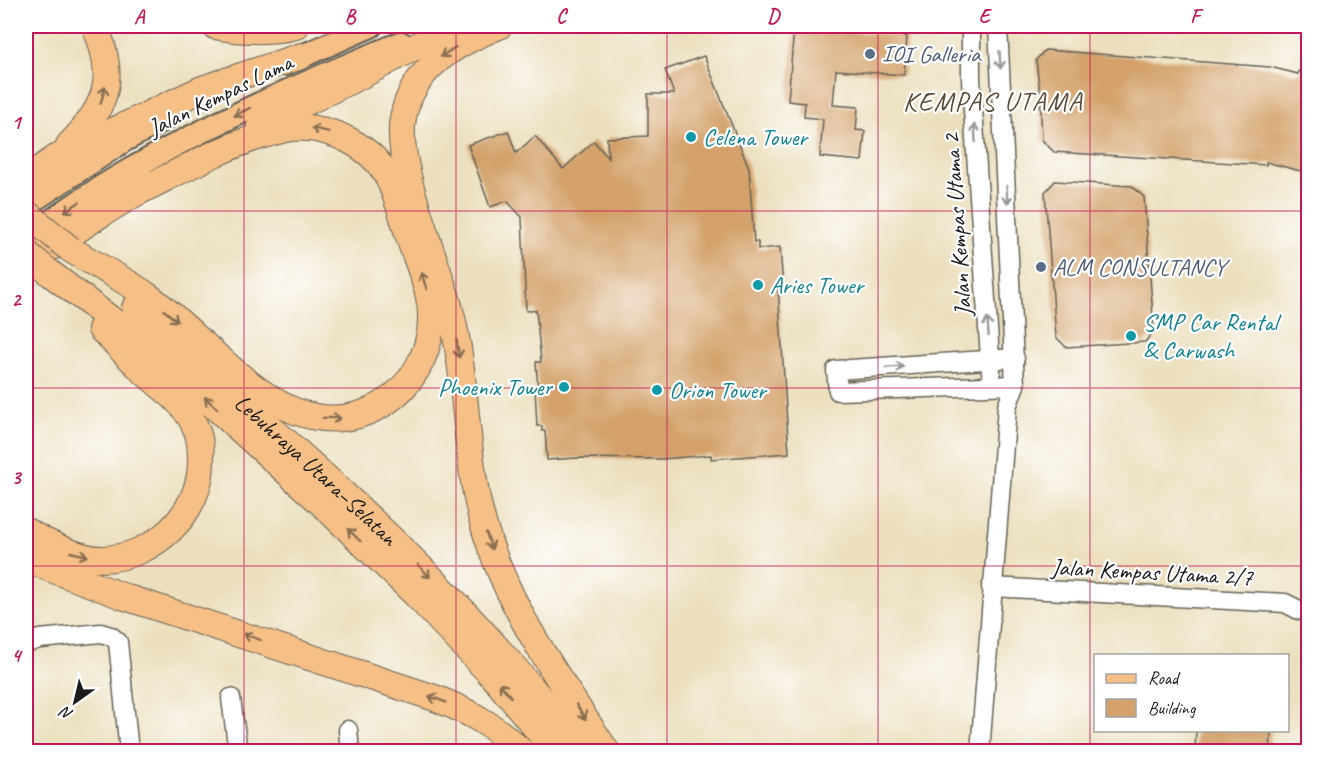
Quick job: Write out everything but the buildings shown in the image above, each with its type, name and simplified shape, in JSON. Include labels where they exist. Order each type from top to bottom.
[{"type":"highway","points":[[57,158],[98,112],[105,91],[108,70],[104,47],[95,26]]},
{"type":"highway","points":[[215,26],[263,29],[296,26]]},
{"type":"highway","points":[[26,264],[100,214],[136,193],[252,129],[368,72],[453,26]]},
{"type":"highway","points":[[499,26],[447,52],[428,69],[413,88],[406,105],[401,140],[406,165],[456,337],[472,466],[486,532],[496,563],[523,620],[607,752]]},
{"type":"highway","points":[[26,179],[57,158],[202,89],[301,56]]},
{"type":"highway","points":[[70,249],[148,296],[258,389],[292,411],[336,419],[354,416],[375,409],[394,397],[412,378],[423,360],[429,338],[431,318],[429,297],[391,182],[374,159],[354,142],[323,130],[289,128],[241,142],[136,193]]},
{"type":"highway","name":"Lebuhraya Utara–Selatan","points":[[26,213],[70,249],[319,472],[412,560],[484,636],[584,752]]},
{"type":"highway","name":"Lebuhraya Utara–Selatan","points":[[26,253],[160,357],[327,509],[425,604],[497,681],[556,752]]},
{"type":"highway","points":[[26,531],[69,552],[101,559],[128,555],[154,544],[174,527],[189,506],[201,468],[198,433],[188,413],[171,392],[145,372],[110,338],[50,273]]},
{"type":"highway","points":[[26,556],[46,567],[102,589],[435,698],[480,718],[522,752]]},
{"type":"main road","name":"Jalan Kempas Lama","points":[[26,205],[125,140],[206,98],[371,26]]},
{"type":"main road","name":"Jalan Kempas Lama","points":[[26,238],[120,176],[278,94],[414,38],[453,26]]},
{"type":"street","name":"Jalan Kempas Utama 2","points":[[971,26],[971,80],[992,386]]},
{"type":"street","name":"Jalan Kempas Utama 2","points":[[998,26],[1015,385]]},
{"type":"street","points":[[980,752],[991,587],[1007,407],[1015,385],[837,391],[836,370],[1014,358]]},
{"type":"street","points":[[992,386],[1007,407]]},
{"type":"street","name":"Jalan Kempas Utama 2/7","points":[[991,587],[1285,603],[1299,610],[1308,611]]},
{"type":"street","points":[[26,643],[40,639],[101,633],[111,636],[118,642],[129,752]]},
{"type":"street","points":[[231,698],[238,752]]},
{"type":"street","points":[[348,730],[350,752]]},
{"type":"place","name":"IOI Galleria","points":[[870,54]]},
{"type":"place","name":"Celena Tower","points":[[691,137]]},
{"type":"place","name":"ALM CONSULTANCY","points":[[1041,267]]},
{"type":"place","name":"Aries Tower","points":[[758,285]]},
{"type":"place","name":"SMP Car Rental & Carwash","points":[[1131,336]]},
{"type":"place","name":"Phoenix Tower","points":[[564,387]]},
{"type":"place","name":"Orion Tower","points":[[657,390]]},
{"type":"district","name":"KEMPAS UTAMA","points":[[993,101]]}]
